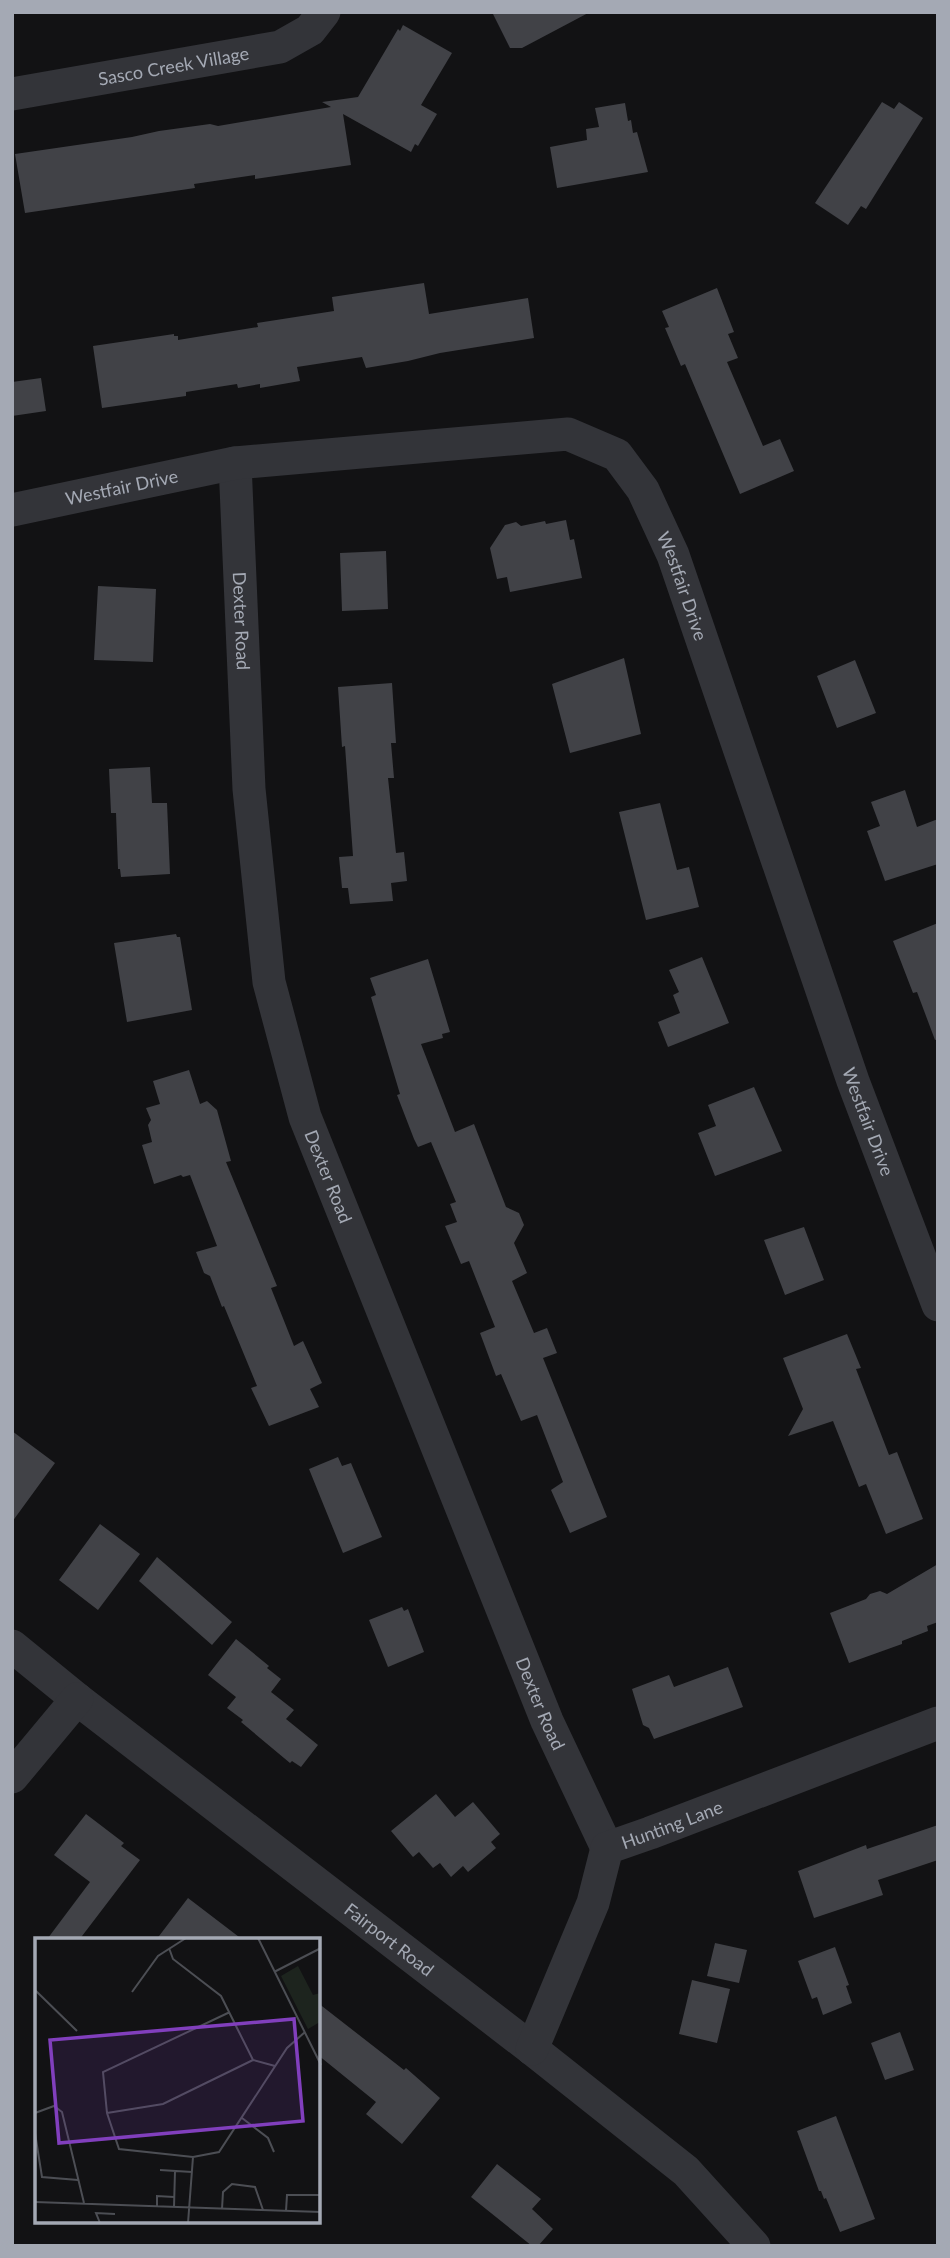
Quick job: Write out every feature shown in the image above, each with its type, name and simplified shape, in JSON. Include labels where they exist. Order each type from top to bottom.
[{"type":"street","name":"Sasco Creek Village","points":[[12,94],[280,47],[310,30],[324,12]]},
{"type":"street","name":"Westfair Drive","points":[[12,510],[235,463],[568,434],[617,455],[643,490],[673,555],[853,1081],[938,1305]]},
{"type":"street","name":"Dexter Road","points":[[235,463],[249,789],[269,982],[276,1009],[310,1129],[547,1721],[607,1848]]},
{"type":"street","name":"Fairport Road","points":[[12,1646],[76,1699],[532,2049],[686,2171],[754,2246]]},
{"type":"street","points":[[12,1777],[76,1699]]},
{"type":"street","name":"Hunting Lane","points":[[532,2049],[593,1903],[607,1848],[938,1723]]},
{"type":"building","points":[[492,12],[590,12],[522,48],[510,48]]},
{"type":"building","points":[[403,25],[452,53],[421,105],[437,114],[418,146],[415,144],[411,152],[343,114],[351,165],[255,179],[255,175],[194,184],[195,188],[25,213],[15,154],[159,131],[210,124],[218,126],[331,107],[322,102],[358,97],[398,29],[400,31]]},
{"type":"building","points":[[882,102],[894,109],[899,102],[923,118],[866,209],[861,206],[848,225],[815,203]]},
{"type":"building","points":[[625,103],[628,121],[631,120],[633,133],[637,132],[648,172],[557,188],[550,147],[587,140],[586,129],[599,127],[595,108]]},
{"type":"building","points":[[424,283],[429,314],[528,298],[534,338],[366,368],[362,357],[297,367],[300,381],[260,388],[260,384],[238,388],[237,384],[186,392],[186,396],[102,408],[93,346],[174,334],[178,336],[178,340],[258,327],[257,323],[334,311],[332,297]]},
{"type":"building","points":[[717,288],[734,332],[728,334],[738,358],[727,362],[763,446],[780,439],[794,471],[740,494],[685,364],[681,366],[665,328],[669,327],[662,311]]},
{"type":"building","points":[[41,378],[46,411],[12,416],[12,382]]},
{"type":"building","points":[[566,520],[570,540],[574,539],[582,578],[510,592],[507,577],[497,579],[490,548],[505,525],[516,522],[521,526],[545,521],[546,524]]},
{"type":"building","points":[[386,551],[388,609],[342,611],[340,553]]},
{"type":"building","points":[[98,586],[156,589],[153,662],[94,660]]},
{"type":"building","points":[[624,658],[641,734],[570,753],[552,684]]},
{"type":"building","points":[[855,660],[876,713],[837,728],[817,676]]},
{"type":"building","points":[[392,683],[396,743],[391,743],[394,778],[388,778],[396,853],[404,852],[407,881],[391,883],[393,901],[350,904],[348,888],[342,888],[339,857],[353,856],[338,687]]},
{"type":"building","points":[[150,767],[152,803],[167,803],[170,874],[121,877],[118,869],[116,813],[111,813],[109,769]]},
{"type":"building","points":[[905,790],[917,827],[938,819],[938,864],[885,881],[867,831],[880,826],[871,802]]},
{"type":"building","points":[[660,803],[677,870],[689,867],[699,907],[646,920],[619,812]]},
{"type":"building","points":[[938,923],[938,1039],[935,1040],[917,992],[913,993],[893,941]]},
{"type":"building","points":[[176,934],[180,937],[192,1010],[127,1022],[114,943]]},
{"type":"building","points":[[702,957],[729,1023],[668,1047],[658,1022],[680,1013],[673,995],[679,992],[669,970]]},
{"type":"building","points":[[428,959],[450,1032],[442,1034],[443,1038],[421,1044],[455,1132],[474,1124],[506,1207],[519,1213],[524,1225],[514,1243],[527,1273],[512,1281],[534,1333],[547,1328],[557,1353],[543,1358],[607,1517],[570,1533],[551,1490],[563,1482],[537,1415],[521,1421],[501,1374],[496,1376],[480,1333],[495,1327],[469,1261],[461,1264],[445,1226],[457,1222],[450,1204],[456,1202],[431,1142],[418,1147],[414,1139],[397,1095],[400,1094],[371,997],[376,995],[370,978]]},
{"type":"building","points":[[189,1070],[200,1104],[207,1101],[217,1110],[231,1161],[226,1162],[277,1286],[271,1288],[294,1346],[303,1341],[322,1383],[310,1389],[319,1407],[269,1426],[251,1388],[257,1386],[224,1306],[222,1307],[210,1276],[204,1273],[196,1252],[217,1246],[190,1175],[181,1175],[154,1184],[142,1145],[152,1142],[148,1125],[151,1120],[146,1108],[160,1104],[153,1081]]},
{"type":"building","points":[[754,1087],[782,1151],[715,1176],[698,1133],[716,1126],[708,1105]]},
{"type":"building","points":[[804,1227],[824,1280],[785,1295],[764,1240]]},
{"type":"building","points":[[847,1334],[861,1368],[856,1369],[889,1455],[897,1452],[923,1519],[886,1534],[866,1484],[859,1487],[833,1421],[788,1436],[803,1409],[783,1358]]},
{"type":"building","points":[[12,1431],[55,1463],[12,1522]]},
{"type":"building","points":[[338,1457],[342,1466],[351,1463],[382,1537],[343,1553],[309,1469]]},
{"type":"building","points":[[100,1524],[140,1554],[98,1610],[59,1580]]},
{"type":"building","points":[[157,1557],[232,1622],[212,1645],[139,1581]]},
{"type":"building","points":[[938,1564],[938,1622],[927,1626],[928,1631],[902,1641],[902,1644],[849,1663],[830,1613],[866,1599],[870,1594],[880,1591],[887,1594]]},
{"type":"building","points":[[402,1607],[404,1611],[408,1609],[424,1652],[388,1667],[369,1620]]},
{"type":"building","points":[[236,1639],[281,1679],[271,1692],[294,1710],[286,1719],[318,1745],[301,1767],[292,1761],[290,1763],[241,1722],[243,1720],[227,1708],[236,1697],[208,1675]]},
{"type":"building","points":[[728,1667],[743,1707],[654,1739],[649,1728],[643,1725],[632,1689],[669,1675],[674,1687]]},
{"type":"building","points":[[436,1794],[455,1817],[473,1802],[500,1834],[491,1842],[496,1848],[468,1872],[463,1866],[451,1877],[440,1863],[433,1868],[419,1852],[413,1857],[391,1831]]},
{"type":"building","points":[[86,1814],[124,1843],[121,1846],[140,1860],[81,1938],[48,1938],[90,1882],[54,1855]]},
{"type":"building","points":[[938,1825],[938,1860],[878,1880],[883,1895],[814,1918],[798,1871],[866,1845],[867,1849]]},
{"type":"building","points":[[188,1898],[240,1938],[158,1938]]},
{"type":"building","points":[[715,1943],[747,1950],[739,1983],[707,1976]]},
{"type":"building","points":[[835,1947],[849,1985],[846,1986],[852,2003],[823,2015],[817,1997],[812,1999],[798,1961]]},
{"type":"building","points":[[692,1980],[730,1989],[717,2043],[679,2034]]},
{"type":"building","points":[[320,2005],[404,2070],[406,2068],[440,2098],[402,2144],[366,2114],[376,2102],[320,2057]]},
{"type":"building","points":[[900,2032],[914,2070],[885,2080],[871,2043]]},
{"type":"building","points":[[836,2116],[875,2219],[840,2232],[826,2198],[824,2199],[819,2191],[797,2131]]},
{"type":"building","points":[[497,2164],[541,2199],[532,2209],[553,2229],[538,2246],[532,2246],[471,2197]]}]
